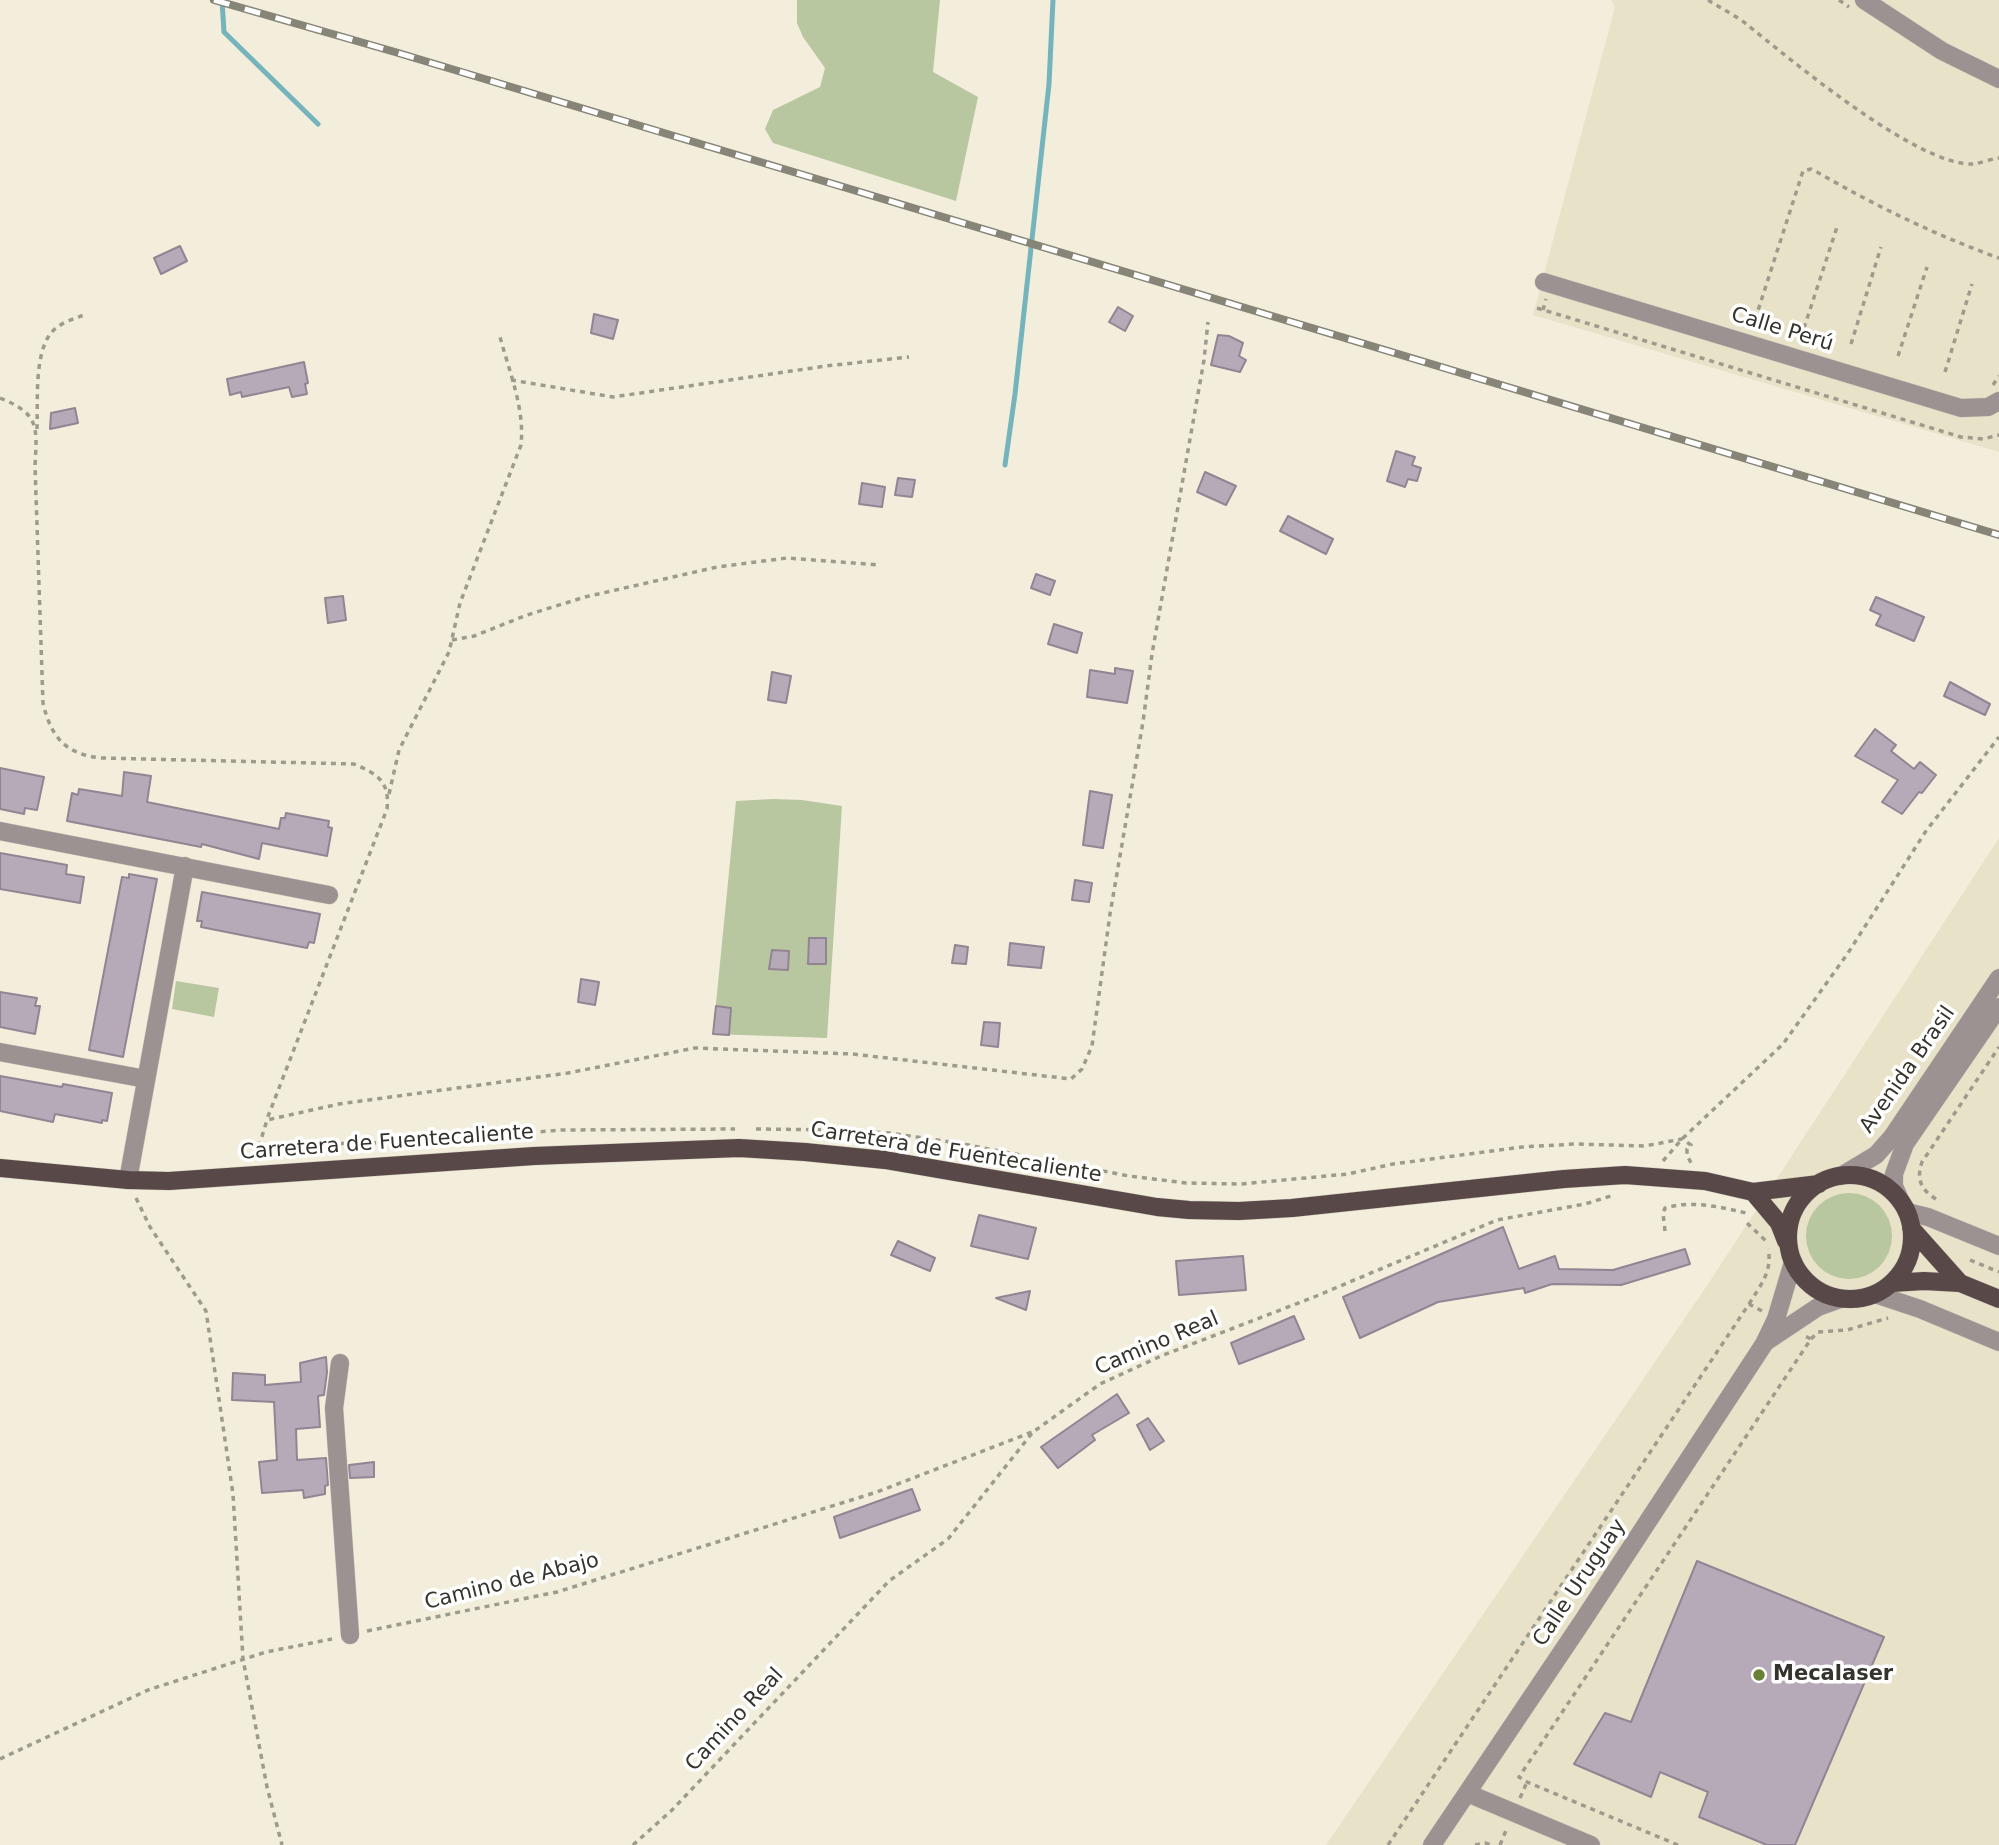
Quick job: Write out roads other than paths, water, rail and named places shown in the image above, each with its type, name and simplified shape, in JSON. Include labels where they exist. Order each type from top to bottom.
[{"type":"main road","name":"Carretera de Fuentecaliente","points":[[0,1168],[128,1180],[169,1181],[534,1156],[739,1148],[885,1160],[1157,1207],[1239,1211],[1423,1196],[1564,1179],[1644,1175],[1704,1181],[1753,1192],[1819,1184]]},
{"type":"main road","points":[[1791,1254],[1788,1228],[1804,1195],[1819,1184],[1841,1176],[1858,1176],[1889,1189],[1960,1283]]},
{"type":"main road","points":[[1753,1192],[1779,1223],[1804,1279],[1820,1292],[1840,1299],[1864,1298],[1892,1283],[1904,1267],[1911,1248],[1906,1214]]},
{"type":"main road","points":[[1892,1283],[1960,1283],[1999,1299]]},
{"type":"street","points":[[1864,0],[1942,51],[1999,79]]},
{"type":"street","name":"Calle Perú","points":[[1548,283],[1961,408],[1988,407],[1999,401]]},
{"type":"street","points":[[0,831],[329,894]]},
{"type":"street","points":[[128,1180],[185,866]]},
{"type":"street","name":"Avenida Brasil","points":[[1841,1176],[1876,1155],[1892,1137],[1999,978]]},
{"type":"street","name":"Avenida Brasil","points":[[1906,1214],[1894,1186],[1894,1174],[1905,1144],[1999,1007]]},
{"type":"street","points":[[0,1052],[146,1079]]},
{"type":"street","points":[[1906,1214],[1928,1217],[1999,1246]]},
{"type":"street","name":"Calle Uruguay","points":[[1432,1845],[1584,1619],[1764,1343],[1776,1319],[1791,1254]]},
{"type":"street","points":[[1875,1294],[1920,1309],[1999,1342]]},
{"type":"street","name":"Calle Uruguay","points":[[1764,1343],[1818,1307],[1840,1299]]},
{"type":"street","points":[[340,1363],[334,1408],[350,1635]]},
{"type":"street","points":[[1467,1793],[1591,1845]]},
{"type":"waterway","points":[[222,0],[224,32],[318,124]]},
{"type":"waterway","points":[[1005,465],[1049,84],[1053,0]]},
{"type":"railway","points":[[214,0],[395,52],[1999,535]]},
{"type":"place","name":"Mecalaser","points":[[1759,1675]]}]
